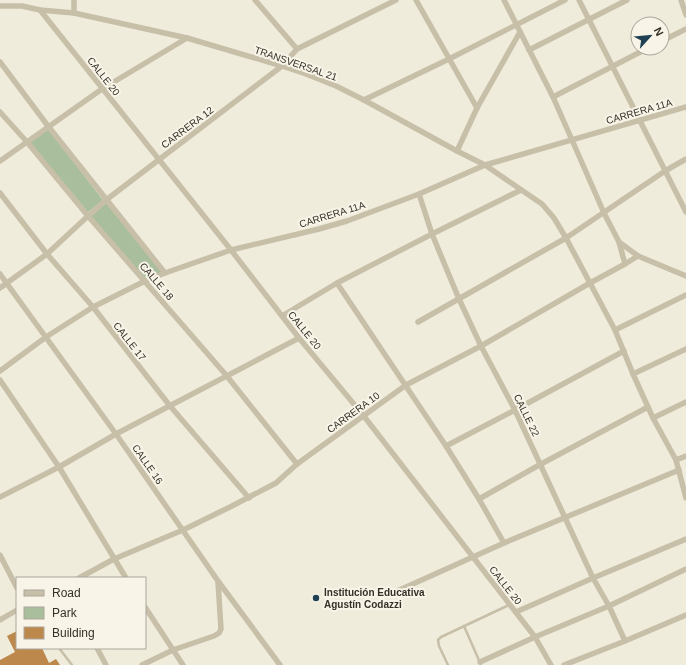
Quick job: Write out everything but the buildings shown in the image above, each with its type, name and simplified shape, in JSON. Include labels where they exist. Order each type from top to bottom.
[{"type":"street","points":[[18,0],[22,6]]},
{"type":"street","points":[[74,0],[74,13]]},
{"type":"street","points":[[255,0],[297,49]]},
{"type":"street","name":"CARRERA 12","points":[[0,288],[47,254],[106,200],[282,66],[297,49],[396,0]]},
{"type":"street","points":[[416,0],[477,108]]},
{"type":"street","points":[[504,0],[553,97],[604,213],[619,242],[625,264]]},
{"type":"street","points":[[364,100],[565,0]]},
{"type":"street","points":[[579,0],[686,212]]},
{"type":"street","points":[[529,50],[627,0]]},
{"type":"street","points":[[680,0],[686,15]]},
{"type":"street","name":"TRANSVERSAL 21","points":[[0,6],[22,6],[40,10],[74,13],[187,38],[282,66],[330,84],[364,100],[485,165],[542,204],[554,218],[566,238],[615,330],[653,418],[676,460],[686,498]]},
{"type":"street","name":"CALLE 20","points":[[40,10],[299,338],[364,415],[535,636],[551,665]]},
{"type":"street","points":[[670,37],[686,29]]},
{"type":"street","points":[[457,151],[477,108],[520,32]]},
{"type":"street","points":[[0,161],[102,89],[187,38]]},
{"type":"street","points":[[553,97],[632,56]]},
{"type":"street","points":[[0,62],[48,126],[165,273]]},
{"type":"street","name":"CARRERA 11A","points":[[0,371],[46,337],[92,308],[145,281],[165,273],[231,250],[320,229],[347,221],[419,194],[485,165],[686,107]]},
{"type":"street","name":"CALLE 18","points":[[0,112],[226,375],[297,464]]},
{"type":"street","points":[[418,322],[566,238],[665,171],[686,159]]},
{"type":"street","points":[[282,316],[337,283],[521,190]]},
{"type":"street","name":"CALLE 17","points":[[0,193],[47,254],[170,406],[248,498]]},
{"type":"street","name":"CALLE 22","points":[[419,194],[432,234],[459,299],[481,346],[515,410],[593,578],[609,606],[625,641]]},
{"type":"street","points":[[619,242],[638,256],[686,276]]},
{"type":"street","name":"CARRERA 10","points":[[81,577],[114,559],[183,530],[276,483],[297,464],[406,385],[481,346],[638,256]]},
{"type":"street","name":"CALLE 16","points":[[0,274],[116,434],[218,581],[280,665]]},
{"type":"street","points":[[337,283],[446,446],[504,543]]},
{"type":"street","points":[[615,330],[686,295]]},
{"type":"street","points":[[0,497],[58,468],[116,434],[299,338]]},
{"type":"street","points":[[633,374],[686,349]]},
{"type":"street","points":[[446,446],[624,351]]},
{"type":"street","points":[[0,380],[58,468],[125,577]]},
{"type":"street","points":[[653,418],[686,402]]},
{"type":"street","points":[[479,500],[541,464],[648,407]]},
{"type":"street","points":[[676,460],[686,456]]},
{"type":"street","points":[[395,592],[504,543],[679,470]]},
{"type":"street","points":[[516,612],[686,539]]},
{"type":"street","points":[[0,556],[16,586]]},
{"type":"street","points":[[481,664],[535,636],[609,606],[686,569]]},
{"type":"street","points":[[142,665],[173,650],[219,633],[218,581]]},
{"type":"street","points":[[146,609],[183,665]]},
{"type":"street","points":[[0,620],[16,611]]},
{"type":"street","points":[[564,665],[686,615]]},
{"type":"street","points":[[98,649],[106,665]]},
{"type":"lane","points":[[448,665],[439,646],[438,640],[441,637],[510,605]]},
{"type":"lane","points":[[464,626],[481,664]]},
{"type":"lane","points":[[60,649],[72,665]]},
{"type":"green space","points":[[48,129],[103,200],[88,212],[30,143]]},
{"type":"green space","points":[[106,203],[162,272],[145,278],[91,216]]},
{"type":"place","name":"Institución Educativa Agustín Codazzi","points":[[316,598]]}]
